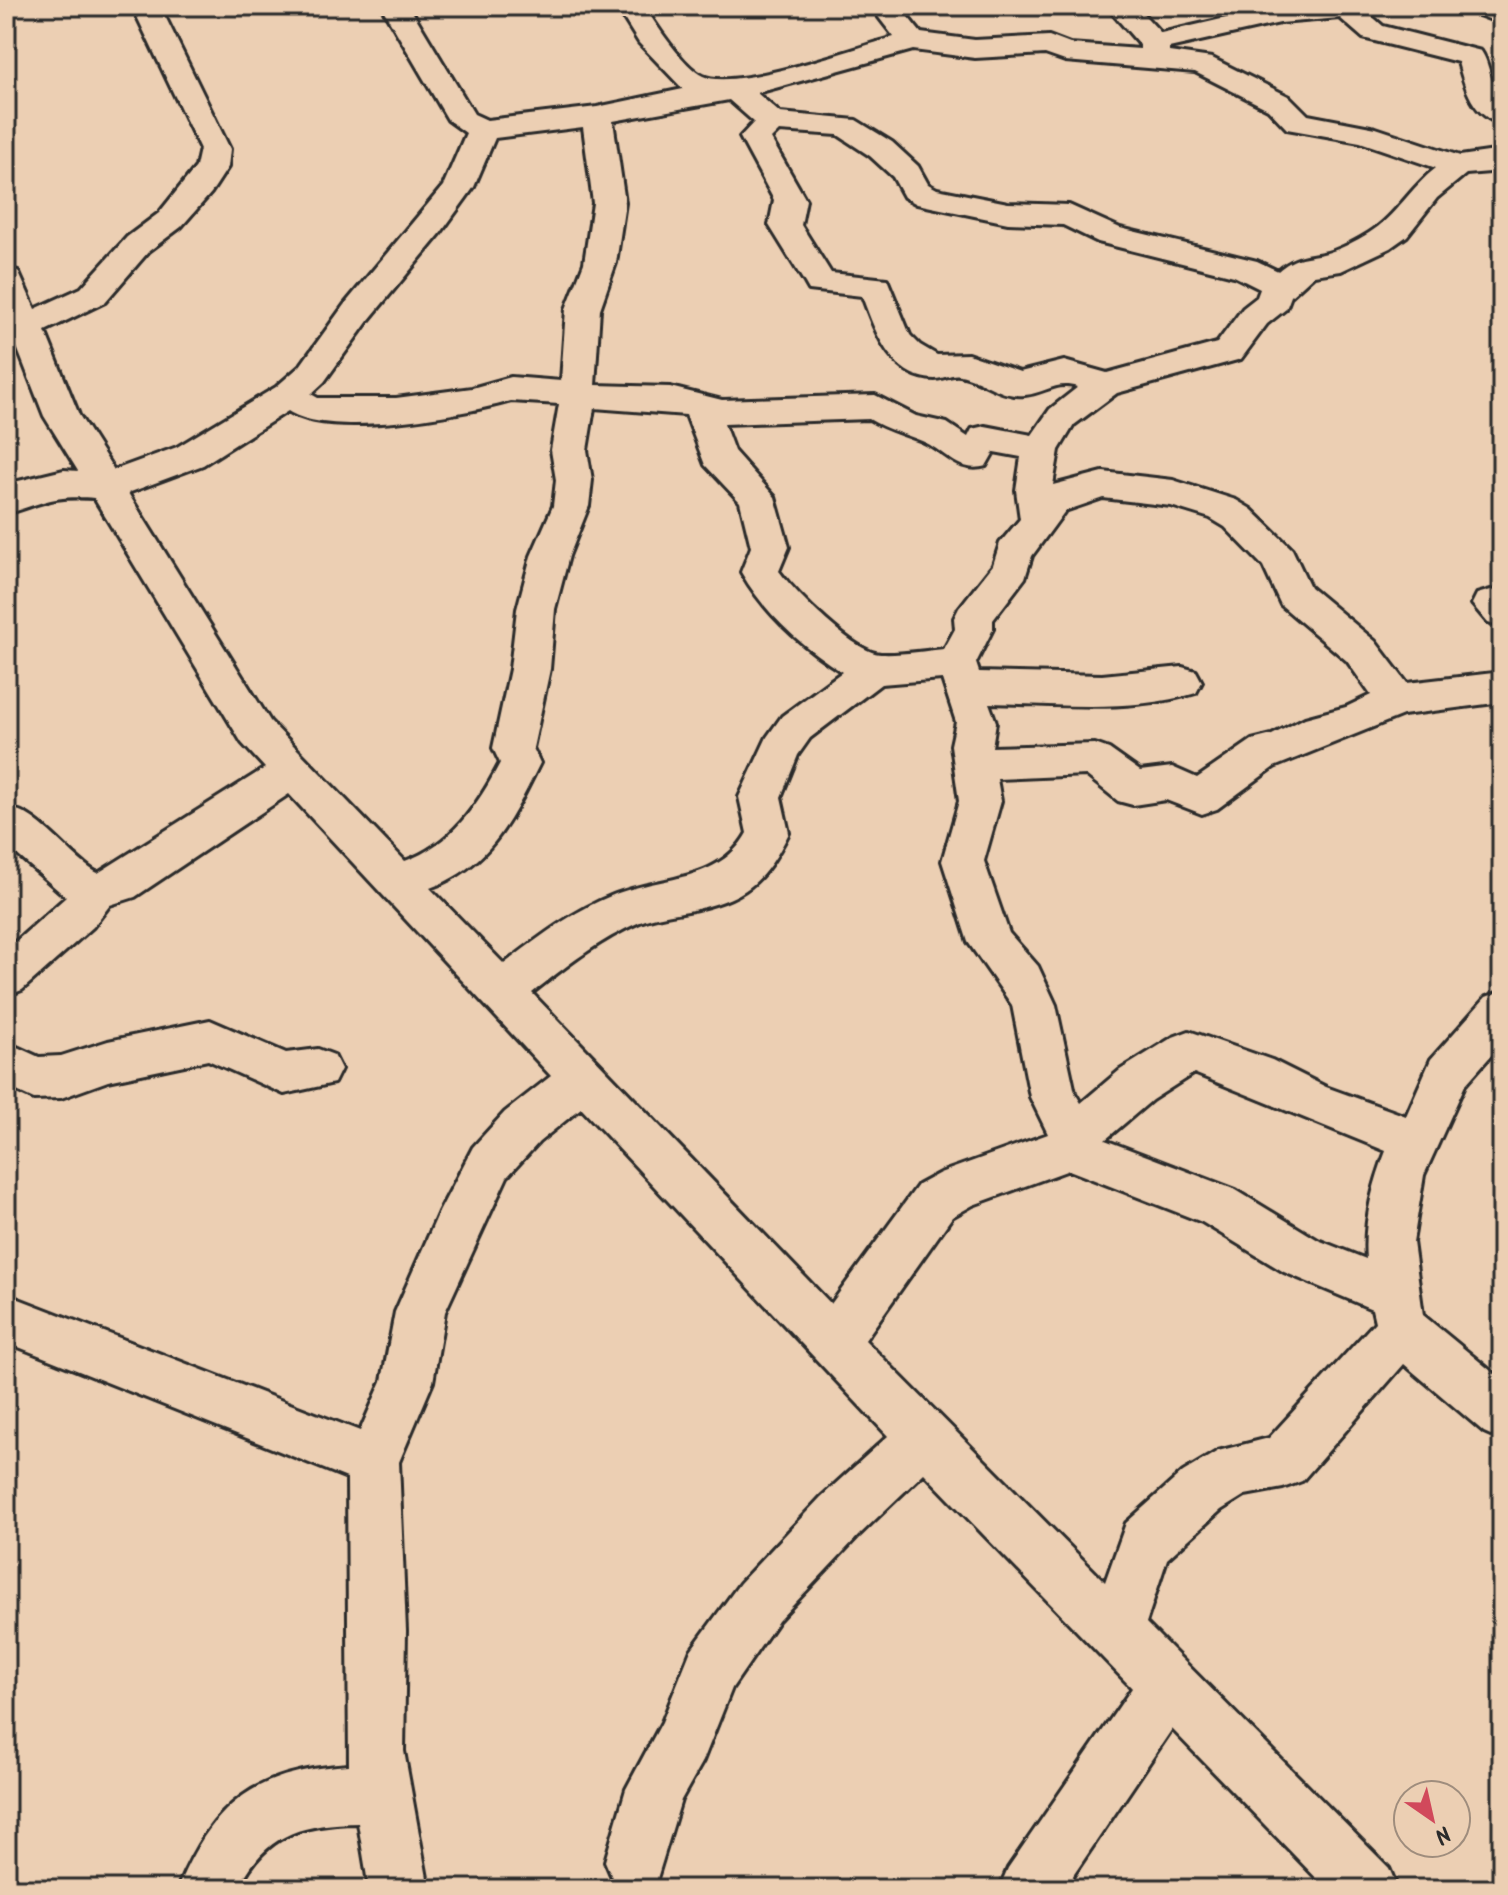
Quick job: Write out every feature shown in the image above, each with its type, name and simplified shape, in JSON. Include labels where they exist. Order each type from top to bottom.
[{"type":"street","points":[[28,326],[93,295],[138,244],[170,220],[212,167],[215,149],[146,6]]},
{"type":"street","points":[[395,6],[463,120],[483,130],[597,116],[646,104],[735,90],[912,41],[975,49],[1049,45],[1080,54],[1155,51],[1280,14],[1347,7],[1373,32],[1471,57],[1482,95],[1502,115]]},
{"type":"street","points":[[630,6],[649,37],[693,83],[735,90],[772,122],[845,126],[881,149],[907,173],[915,190],[928,197],[1008,213],[1069,215],[1109,235],[1245,268],[1283,287]]},
{"type":"street","points":[[884,6],[912,41]]},
{"type":"street","points":[[1120,6],[1155,51],[1202,64],[1279,103],[1298,123],[1365,134],[1458,165],[1497,163],[1502,159]]},
{"type":"street","points":[[1481,6],[1502,15]]},
{"type":"street","points":[[396,882],[444,865],[492,818],[520,763],[513,748],[530,669],[536,609],[550,556],[571,506],[574,480],[569,450],[575,422],[583,309],[600,263],[609,203],[597,116]]},
{"type":"street","points":[[772,122],[755,137],[790,200],[785,225],[810,271],[821,283],[875,286],[885,326],[910,358],[936,368],[949,361],[970,363],[996,379],[1023,385],[1049,374],[1077,373],[1105,385]]},
{"type":"street","points":[[6,501],[19,493],[64,483],[108,486],[190,456],[288,395],[312,374],[356,313],[429,227],[458,187],[483,130]]},
{"type":"street","points":[[1039,521],[1034,481],[1041,449],[1062,417],[1105,385],[1229,351],[1255,316],[1274,301],[1274,292],[1305,265],[1329,264],[1379,241],[1396,229],[1426,191],[1458,165]]},
{"type":"street","points":[[6,278],[62,416],[108,486],[256,732],[376,857],[396,882],[503,990],[582,1079],[833,1343],[1117,1629],[1368,1889]]},
{"type":"street","points":[[288,395],[311,410],[396,410],[472,400],[511,389],[539,393],[575,392],[603,398],[670,399],[722,412],[875,407],[905,425],[934,432],[973,457],[985,438],[1041,449]]},
{"type":"street","points":[[700,406],[718,456],[757,497],[770,547],[760,572],[774,593],[813,632],[844,655],[872,670],[961,675],[1102,690],[1182,682]]},
{"type":"street","points":[[1397,700],[1361,651],[1294,595],[1279,559],[1238,518],[1223,509],[1173,493],[1103,485],[1066,494],[1052,502],[1013,553],[1012,568],[973,618],[974,629],[961,675],[976,722],[971,745],[980,801],[963,861],[990,942],[1022,980],[1034,1005],[1053,1097],[1072,1142],[1219,1206],[1398,1312],[1502,1414]]},
{"type":"street","points":[[503,990],[560,946],[595,924],[631,907],[701,889],[741,874],[768,833],[760,797],[781,748],[796,727],[872,670]]},
{"type":"street","points":[[975,764],[1072,758],[1095,760],[1133,789],[1172,783],[1190,795],[1202,797],[1266,751],[1278,751],[1319,729],[1355,720],[1397,700],[1502,687]]},
{"type":"street","points":[[6,977],[78,914],[95,892],[120,884],[292,771]]},
{"type":"street","points":[[6,827],[12,825],[75,882],[95,892]]},
{"type":"street","points":[[1117,1629],[1145,1542],[1202,1491],[1237,1470],[1283,1462],[1398,1312],[1389,1242],[1400,1175],[1414,1140],[1425,1128],[1447,1073],[1502,1011]]},
{"type":"street","points":[[6,1062],[34,1078],[61,1077],[108,1061],[210,1040],[284,1074],[318,1069]]},
{"type":"street","points":[[833,1343],[935,1201],[1072,1142],[1136,1085],[1189,1051],[1256,1074],[1311,1102],[1414,1140]]},
{"type":"street","points":[[399,1889],[375,1751],[378,1631],[373,1462],[407,1382],[420,1312],[456,1228],[490,1162],[522,1127],[582,1079]]},
{"type":"street","points":[[6,1318],[373,1462]]},
{"type":"street","points":[[635,1861],[655,1789],[683,1741],[711,1670],[759,1602],[840,1516],[926,1436]]},
{"type":"street","points":[[1029,1889],[1169,1684]]},
{"type":"street","points":[[207,1889],[218,1864],[246,1827],[266,1810],[291,1800],[333,1794],[383,1794]]}]
